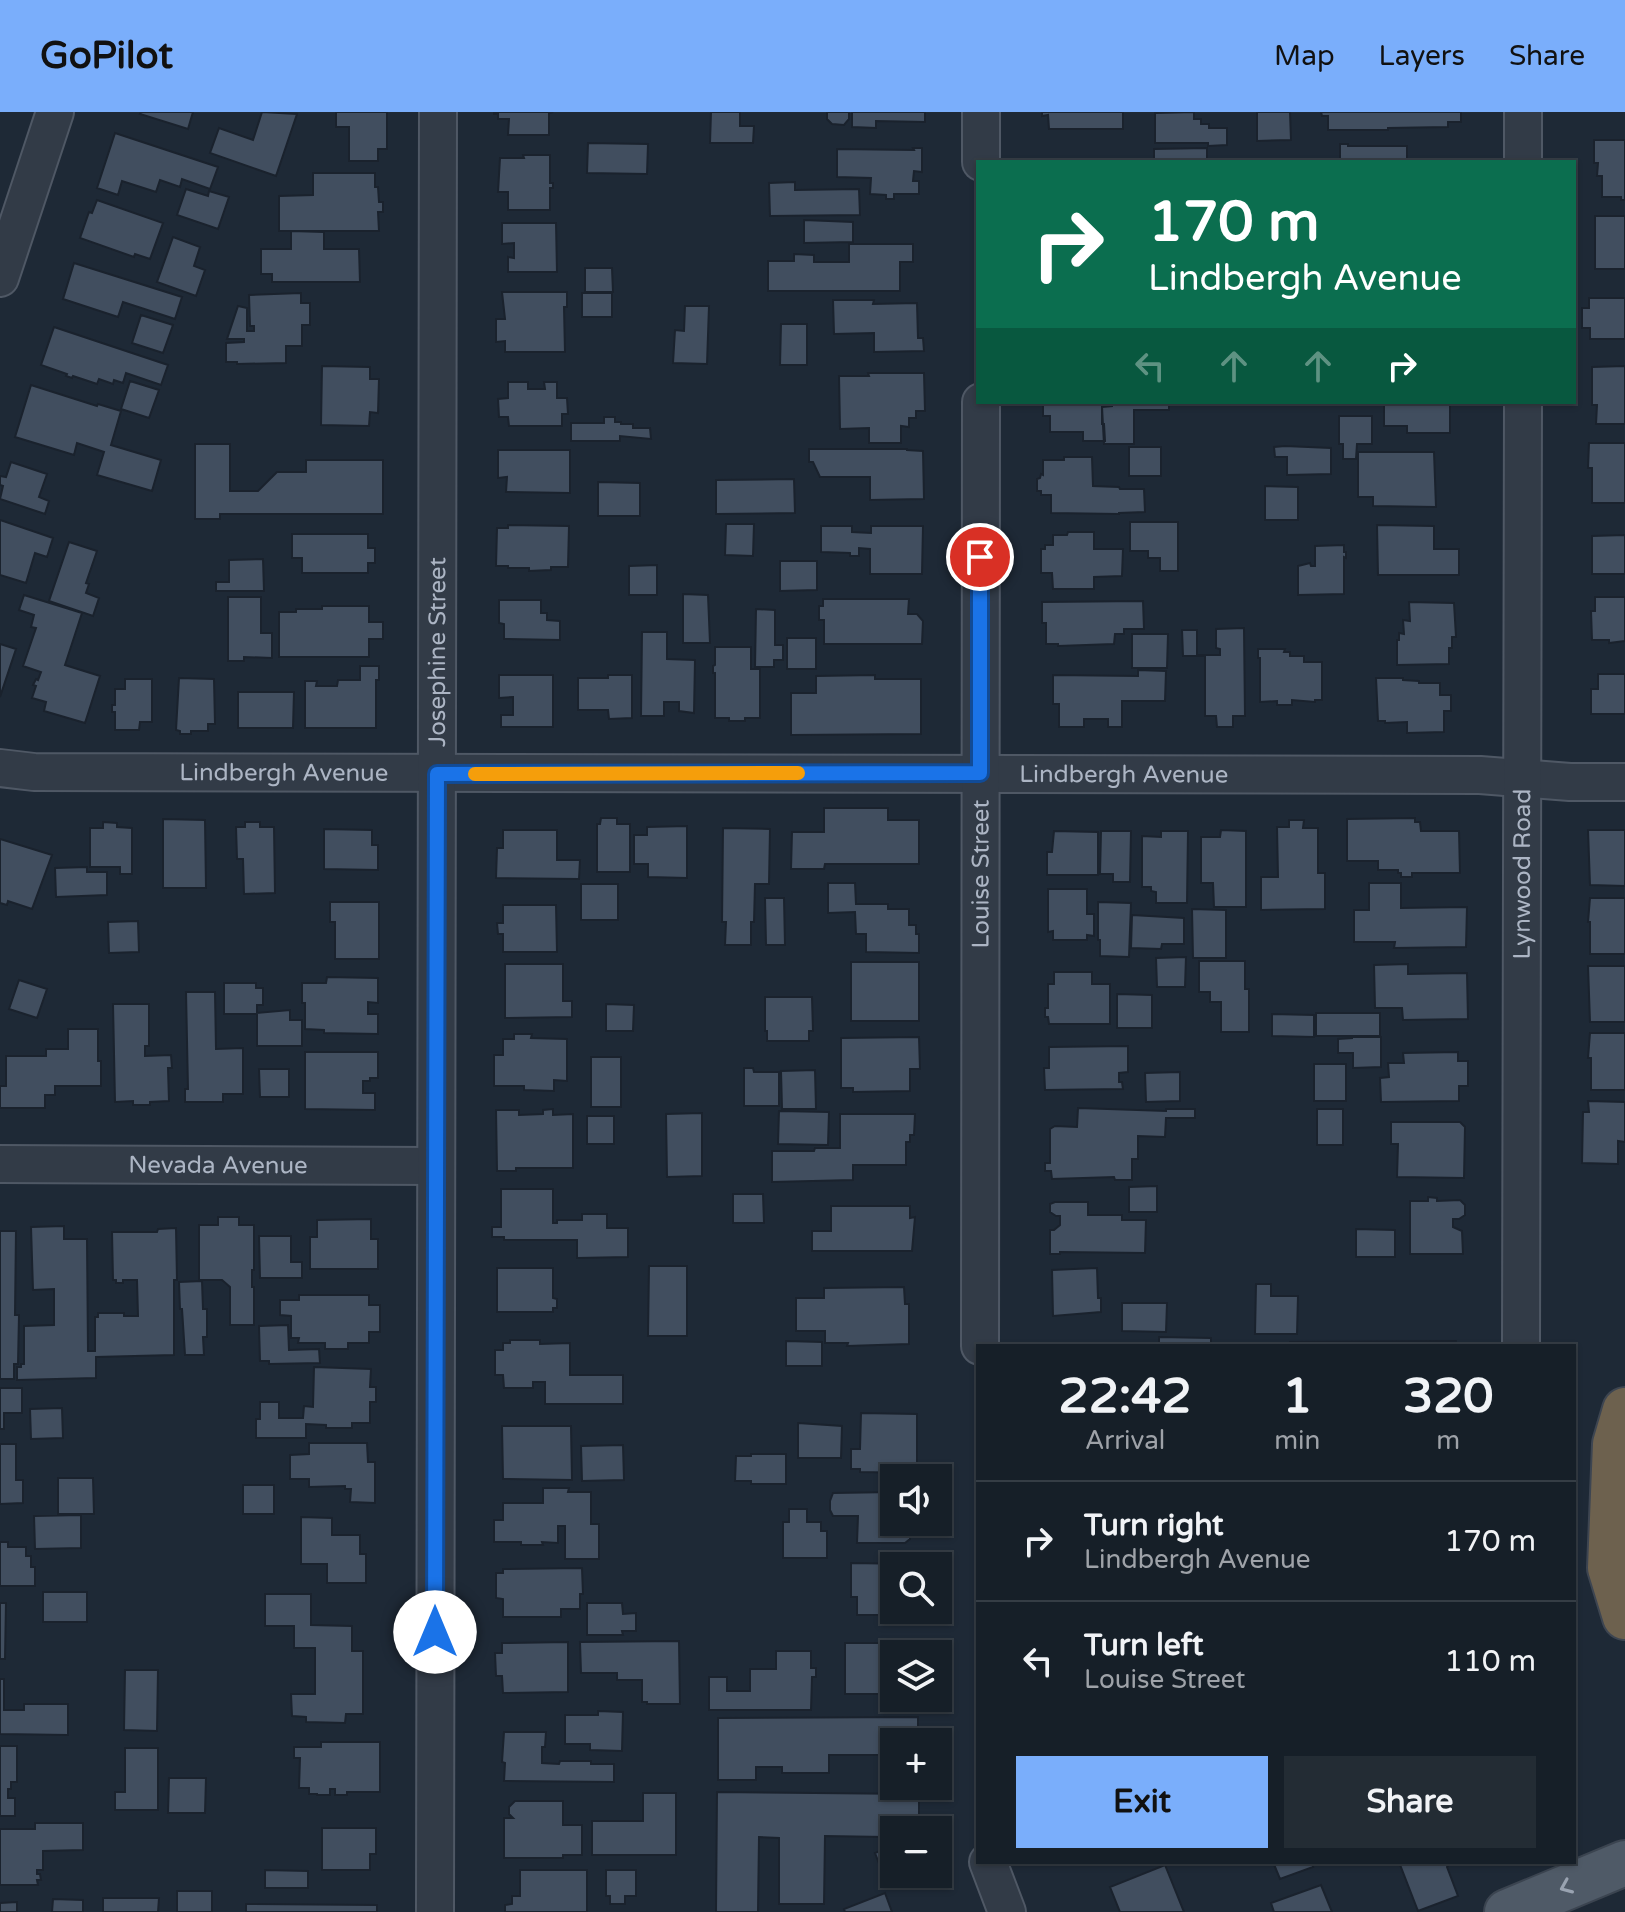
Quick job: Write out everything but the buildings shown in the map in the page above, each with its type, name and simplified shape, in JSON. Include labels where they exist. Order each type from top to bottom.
[{"type":"highway","points":[[1625,1410],[1615,1444],[1610,1568],[1625,1617]]},
{"type":"main road","points":[[1507,1912],[1625,1863]]},
{"type":"street","points":[[0,278],[55,112]]},
{"type":"street","name":"Josephine Street","points":[[435,1912],[438,112]]},
{"type":"street","points":[[981,112],[981,160]]},
{"type":"street","points":[[1523,112],[1523,160]]},
{"type":"street","name":"Louise Street","points":[[980,1344],[981,404]]},
{"type":"street","name":"Lynwood Road","points":[[1521,1344],[1523,404]]},
{"type":"street","name":"Lindbergh Avenue","points":[[0,768],[34,772],[437,774],[1480,775],[1570,782],[1625,782]]},
{"type":"street","name":"Nevada Avenue","points":[[0,1164],[435,1166]]},
{"type":"street","points":[[989,1864],[1007,1912]]},
{"type":"slow traffic","points":[[475,774],[798,773]]},
{"type":"route","points":[[435,1632],[437,774],[980,773],[980,557]]}]
